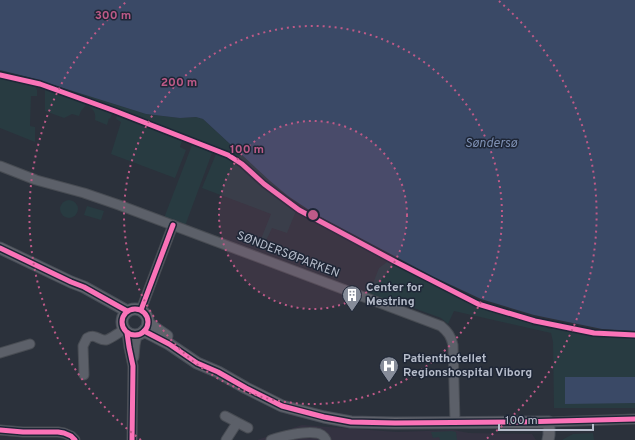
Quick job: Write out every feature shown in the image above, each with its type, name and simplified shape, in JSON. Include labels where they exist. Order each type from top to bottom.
[{"type":"main road","points":[[0,248],[84,287],[124,314]]},
{"type":"main road","points":[[136,330],[146,315],[141,310],[132,308],[124,314],[121,322],[136,330],[169,344],[198,363],[282,406],[324,417],[351,422],[549,422],[548,440]]},
{"type":"street","name":"SØNDERSØPARKEN","points":[[0,166],[36,180],[112,202],[441,326],[451,336],[453,345],[455,422]]},
{"type":"street","points":[[141,310],[174,225]]},
{"type":"street","points":[[132,440],[133,362],[129,347],[136,330]]},
{"type":"street","points":[[84,375],[84,346],[87,338],[90,336],[96,336],[106,340],[136,330]]},
{"type":"street","points":[[0,353],[30,344]]},
{"type":"street","points":[[225,416],[248,428]]},
{"type":"street","points":[[549,422],[635,419]]},
{"type":"street","points":[[226,440],[237,423]]},
{"type":"street","points":[[0,430],[22,432],[58,432],[64,433],[75,440]]},
{"type":"street","points":[[271,440],[304,433],[317,433],[324,436],[326,440]]},
{"type":"shaded area","points":[[0,70],[28,77],[146,114],[180,118],[196,117],[203,119],[290,198],[288,201],[232,156],[61,90],[0,73]]},
{"type":"shaded area","points":[[0,76],[34,84],[37,90],[37,96],[31,96],[30,126],[35,127],[35,142],[0,128]]},
{"type":"shaded area","points":[[45,88],[111,112],[112,114],[107,125],[95,120],[94,111],[86,105],[79,116],[72,114],[64,118],[45,111]]},
{"type":"shaded area","points":[[117,115],[182,141],[180,147],[186,150],[175,178],[111,154],[121,122],[116,119]]},
{"type":"shaded area","points":[[195,144],[211,150],[212,153],[185,226],[164,218],[192,145]]},
{"type":"shaded area","points":[[218,153],[241,166],[296,211],[287,233],[272,228],[263,247],[259,244],[271,214],[202,188],[216,154]]},
{"type":"shaded area","points":[[65,200],[73,200],[78,205],[76,216],[73,218],[65,218],[60,213],[60,205]]},
{"type":"shaded area","points":[[87,206],[104,211],[101,220],[84,215]]},
{"type":"shaded area","points":[[387,262],[476,306],[529,321],[535,326],[538,323],[546,325],[548,329],[555,327],[600,336],[635,338],[635,408],[554,408],[553,342],[551,333],[454,311],[448,324],[441,318],[389,299],[384,302],[364,294],[366,289],[370,291],[379,268]]},
{"type":"shaded area","points":[[302,425],[397,432],[453,430],[469,433],[532,434],[536,440],[257,440]]},
{"type":"shaded area","points":[[431,432],[456,432],[457,440],[440,440],[439,437],[433,438]]},
{"type":"shaded area","points":[[593,433],[594,440],[562,440],[573,434]]},
{"type":"water","name":"Søndersø","points":[[0,0],[635,0],[635,331],[602,329],[534,315],[481,299],[434,277],[315,214],[288,196],[203,119],[196,117],[180,118],[146,114],[28,77],[0,70]]},
{"type":"water","points":[[565,377],[635,377],[635,403],[565,404]]},
{"type":"cycle path","points":[[0,75],[40,84],[115,111],[228,155],[242,164],[264,184],[299,210],[478,304],[535,321],[594,333],[635,335]]},
{"type":"cycle path","points":[[141,310],[173,225]]},
{"type":"cycle path","points":[[0,248],[84,287],[127,311]]},
{"type":"cycle path","points":[[135,309],[144,313],[148,322],[144,331],[135,335],[126,331],[122,322],[126,313],[135,309]]},
{"type":"cycle path","points":[[144,331],[169,344],[197,363],[218,372],[282,406],[324,417],[351,422],[520,422],[635,419]]},
{"type":"cycle path","points":[[127,333],[133,366],[132,440]]},
{"type":"cycle path","points":[[0,430],[23,432],[58,432],[71,436],[75,440]]},
{"type":"place","name":"Center for Mestring","points":[[352,312]]},
{"type":"place","name":"Patienthotellet Regionshospital Viborg","points":[[389,383]]}]
